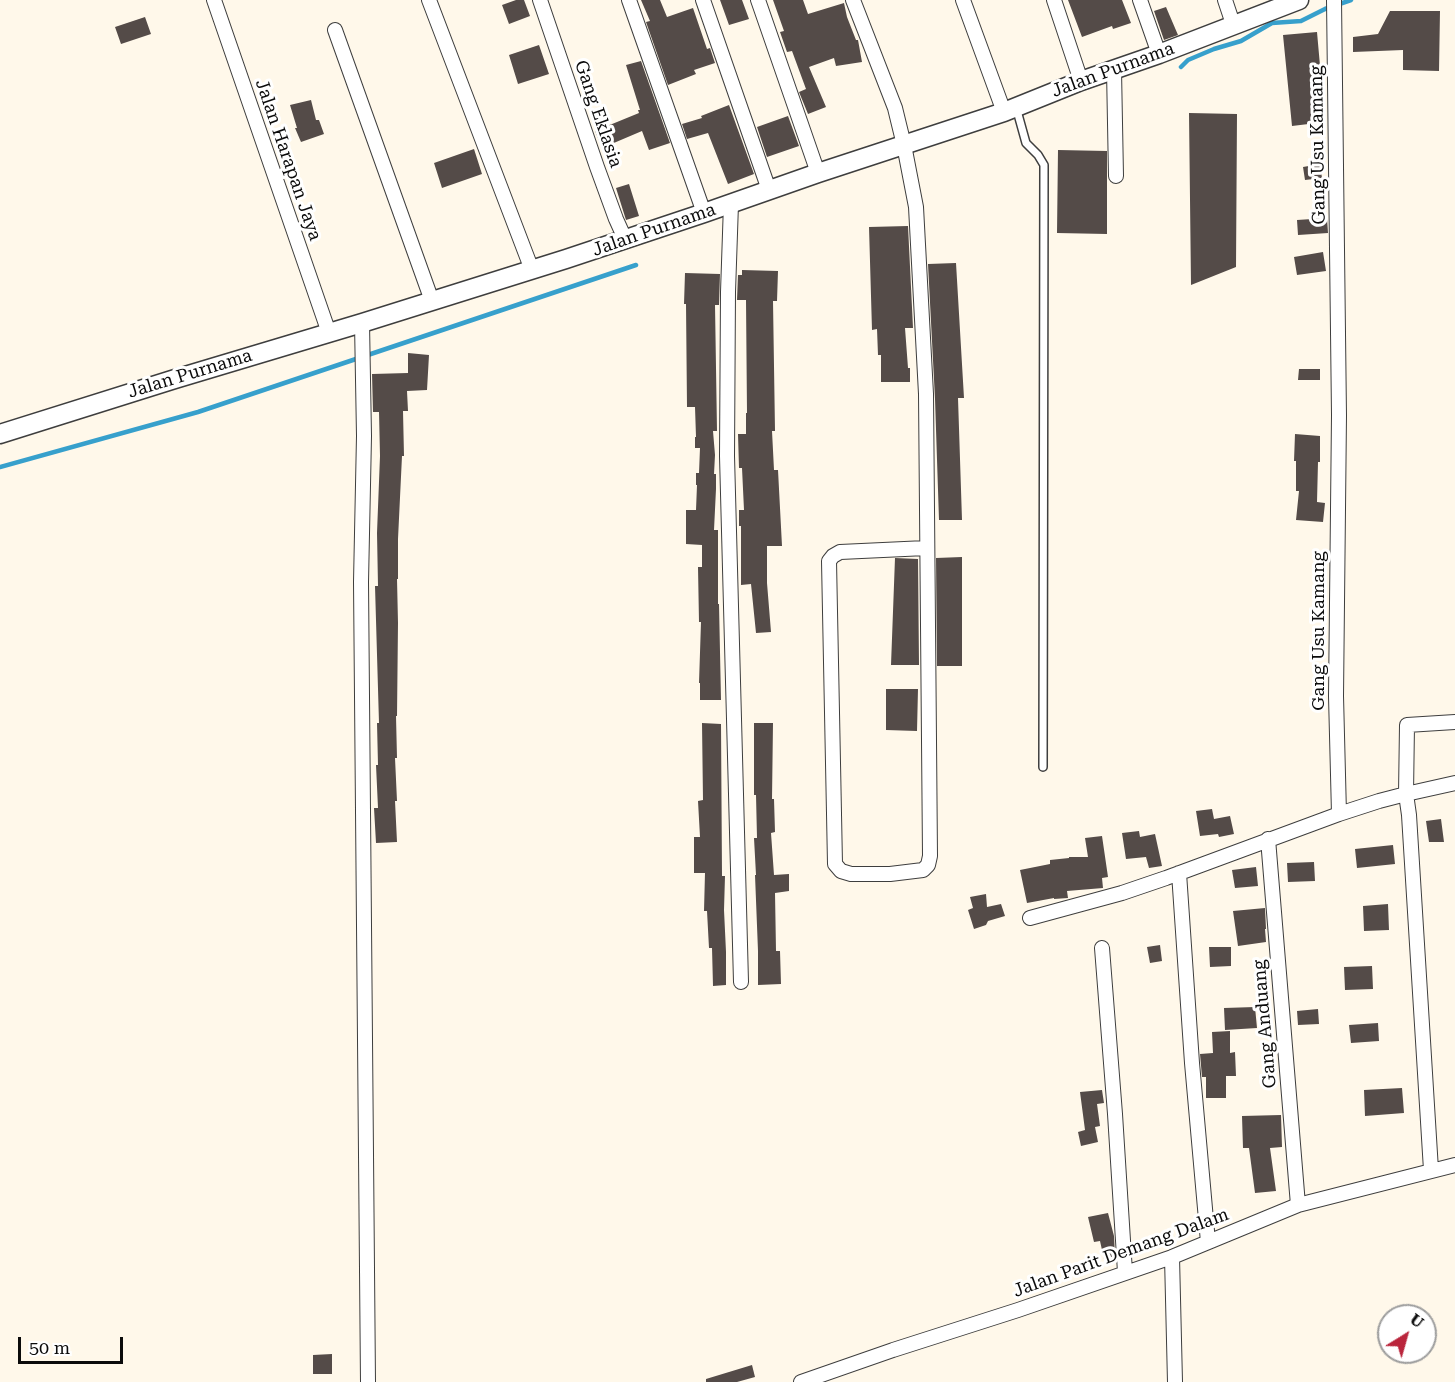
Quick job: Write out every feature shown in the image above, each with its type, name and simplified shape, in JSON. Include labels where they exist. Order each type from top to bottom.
[{"type":"street","name":"Jalan Harapan Jaya","points":[[214,0],[329,333]]},
{"type":"street","points":[[429,0],[532,270]]},
{"type":"street","name":"Gang Eklasia","points":[[540,0],[616,219],[626,239]]},
{"type":"street","points":[[629,0],[704,213]]},
{"type":"street","points":[[703,0],[769,190]]},
{"type":"street","points":[[758,0],[818,173]]},
{"type":"street","points":[[853,0],[895,108],[916,207],[926,394],[930,856],[928,865],[923,870],[890,874],[851,874],[841,871],[835,864],[829,561],[840,552],[926,548]]},
{"type":"street","points":[[963,0],[1010,110]]},
{"type":"street","points":[[1054,0],[1081,81]]},
{"type":"street","points":[[1140,0],[1159,54]]},
{"type":"street","points":[[1225,0],[1233,24]]},
{"type":"street","name":"Jalan Purnama","points":[[0,434],[432,302],[731,204],[1010,110],[1081,81],[1159,54],[1299,0]]},
{"type":"street","name":"Gang Usu Kamang","points":[[1335,4],[1339,403],[1336,696],[1339,814]]},
{"type":"street","points":[[335,30],[432,302]]},
{"type":"street","points":[[1114,70],[1116,176]]},
{"type":"street","points":[[731,204],[728,292],[728,456],[741,982]]},
{"type":"street","points":[[362,324],[364,435],[360,582],[368,1382]]},
{"type":"street","points":[[1431,1170],[1406,794],[1407,725],[1455,722]]},
{"type":"street","points":[[1030,918],[1122,893],[1339,814],[1406,794],[1455,783]]},
{"type":"street","name":"Gang Anduang","points":[[1268,839],[1298,1205]]},
{"type":"street","points":[[1179,873],[1192,1063],[1208,1242]]},
{"type":"street","points":[[1102,948],[1125,1272]]},
{"type":"street","name":"Jalan Parit Demang Dalam","points":[[801,1382],[1173,1257],[1298,1205],[1455,1165]]},
{"type":"street","points":[[1173,1257],[1175,1382]]},
{"type":"lane","points":[[1010,110],[1026,143],[1044,165],[1043,767]]},
{"type":"building","points":[[524,0],[530,16],[509,24],[502,5]]},
{"type":"building","points":[[641,0],[660,0],[667,17],[693,8],[707,49],[710,48],[715,63],[694,70],[696,74],[668,85],[646,22],[650,21]]},
{"type":"building","points":[[720,0],[742,0],[749,19],[729,25]]},
{"type":"building","points":[[773,0],[803,0],[808,14],[844,3],[847,17],[856,40],[858,40],[862,62],[836,66],[834,58],[809,67],[826,107],[808,114],[799,92],[806,89],[792,51],[787,52],[780,32],[784,31]]},
{"type":"building","points":[[1068,0],[1122,0],[1131,23],[1113,29],[1112,26],[1082,37]]},
{"type":"building","points":[[1166,7],[1178,35],[1164,40],[1154,11]]},
{"type":"building","points":[[1390,11],[1440,11],[1439,71],[1403,70],[1403,50],[1353,52],[1353,37],[1378,34]]},
{"type":"building","points":[[145,17],[151,34],[121,44],[115,27]]},
{"type":"building","points":[[1317,32],[1325,122],[1292,126],[1283,35]]},
{"type":"building","points":[[539,45],[549,74],[518,84],[509,55]]},
{"type":"building","points":[[641,61],[670,143],[649,150],[642,131],[602,148],[595,131],[639,113],[626,65]]},
{"type":"building","points":[[311,100],[316,120],[319,120],[324,134],[301,142],[290,105]]},
{"type":"building","points":[[729,105],[754,174],[728,184],[708,133],[687,139],[682,124],[702,118],[701,116]]},
{"type":"building","points":[[1189,113],[1237,114],[1236,267],[1191,285]]},
{"type":"building","points":[[788,116],[799,146],[767,157],[757,127]]},
{"type":"building","points":[[474,149],[482,174],[442,188],[434,163]]},
{"type":"building","points":[[1058,150],[1107,151],[1107,234],[1057,233]]},
{"type":"building","points":[[1320,164],[1322,178],[1305,180],[1303,167]]},
{"type":"building","points":[[629,184],[639,216],[626,220],[616,188]]},
{"type":"building","points":[[1327,218],[1328,233],[1298,235],[1297,220]]},
{"type":"building","points":[[908,226],[913,328],[905,328],[910,382],[881,382],[881,355],[878,355],[877,329],[872,330],[869,227]]},
{"type":"building","points":[[1323,252],[1326,271],[1297,275],[1294,257]]},
{"type":"building","points":[[956,263],[964,398],[958,398],[962,520],[939,520],[928,264]]},
{"type":"building","points":[[742,270],[778,271],[777,301],[773,301],[775,431],[772,431],[774,470],[778,470],[782,546],[767,546],[771,632],[756,633],[751,584],[741,585],[739,510],[744,510],[738,434],[746,434],[747,413],[746,300],[737,300],[738,275],[742,275]]},
{"type":"building","points":[[685,273],[720,274],[719,305],[715,305],[717,431],[713,431],[714,474],[716,474],[714,530],[718,530],[721,700],[700,700],[701,622],[699,622],[698,567],[702,567],[702,545],[686,544],[686,510],[696,510],[696,473],[699,473],[700,448],[695,448],[695,407],[687,407]]},
{"type":"building","points":[[408,353],[429,355],[427,390],[407,391],[408,411],[403,411],[404,456],[402,456],[397,579],[397,758],[395,758],[397,801],[395,801],[397,842],[376,843],[374,808],[378,808],[376,765],[378,765],[377,723],[379,723],[375,586],[378,586],[377,533],[380,456],[379,412],[373,412],[372,374],[408,373]]},
{"type":"building","points":[[1299,369],[1320,369],[1320,380],[1298,380]]},
{"type":"building","points":[[1295,434],[1320,436],[1317,502],[1325,503],[1323,522],[1296,520],[1299,491],[1296,491]]},
{"type":"building","points":[[962,557],[962,666],[937,666],[936,558]]},
{"type":"building","points":[[895,558],[918,559],[919,665],[891,665]]},
{"type":"building","points":[[886,689],[918,689],[917,731],[886,730]]},
{"type":"building","points":[[702,723],[721,724],[722,876],[725,876],[726,985],[713,986],[712,948],[709,948],[707,911],[704,911],[705,873],[694,873],[694,837],[700,837],[698,801],[703,800]]},
{"type":"building","points":[[754,723],[773,723],[772,799],[774,799],[775,832],[771,833],[774,875],[789,874],[789,891],[775,893],[776,951],[780,951],[781,984],[758,985]]},
{"type":"building","points":[[1212,809],[1214,819],[1230,816],[1234,834],[1219,837],[1218,834],[1200,836],[1196,811]]},
{"type":"building","points":[[1441,819],[1444,842],[1429,842],[1426,821]]},
{"type":"building","points":[[1139,831],[1140,837],[1155,834],[1162,866],[1149,868],[1146,857],[1126,859],[1122,833]]},
{"type":"building","points":[[1102,836],[1108,877],[1102,878],[1103,888],[1067,891],[1068,898],[1027,903],[1020,870],[1050,864],[1050,860],[1088,857],[1085,838]]},
{"type":"building","points":[[1393,845],[1395,864],[1357,868],[1355,849]]},
{"type":"building","points":[[1314,862],[1315,881],[1288,882],[1287,863]]},
{"type":"building","points":[[1256,867],[1258,886],[1235,888],[1232,870]]},
{"type":"building","points":[[986,894],[987,907],[1001,904],[1005,916],[988,921],[986,925],[974,929],[968,910],[973,908],[970,897]]},
{"type":"building","points":[[1388,904],[1389,930],[1364,931],[1363,906]]},
{"type":"building","points":[[1265,908],[1266,942],[1238,946],[1233,911]]},
{"type":"building","points":[[1160,945],[1162,961],[1150,963],[1147,947]]},
{"type":"building","points":[[1209,947],[1231,947],[1231,966],[1210,967]]},
{"type":"building","points":[[1372,966],[1373,989],[1345,990],[1344,967]]},
{"type":"building","points":[[1255,1007],[1257,1028],[1225,1030],[1224,1008]]},
{"type":"building","points":[[1318,1009],[1319,1024],[1298,1025],[1297,1011]]},
{"type":"building","points":[[1378,1023],[1379,1041],[1351,1043],[1349,1025]]},
{"type":"building","points":[[1230,1031],[1230,1053],[1235,1052],[1236,1076],[1226,1076],[1226,1098],[1206,1098],[1206,1077],[1202,1077],[1200,1054],[1213,1053],[1212,1032]]},
{"type":"building","points":[[1402,1088],[1404,1113],[1365,1116],[1364,1090]]},
{"type":"building","points":[[1102,1090],[1104,1103],[1097,1104],[1100,1126],[1095,1127],[1098,1142],[1081,1146],[1078,1132],[1085,1130],[1080,1092]]},
{"type":"building","points":[[1281,1115],[1282,1147],[1270,1148],[1276,1191],[1255,1193],[1249,1148],[1243,1148],[1242,1116]]},
{"type":"building","points":[[1108,1213],[1114,1236],[1115,1256],[1104,1259],[1100,1241],[1094,1242],[1088,1217]]},
{"type":"building","points":[[332,1354],[332,1374],[313,1374],[313,1355]]},
{"type":"building","points":[[752,1365],[755,1377],[737,1382],[706,1382],[706,1379]]},
{"type":"waterway","points":[[1181,67],[1188,60],[1241,41],[1272,23],[1301,21],[1351,0]]},
{"type":"waterway","points":[[0,467],[198,412],[636,265]]}]
